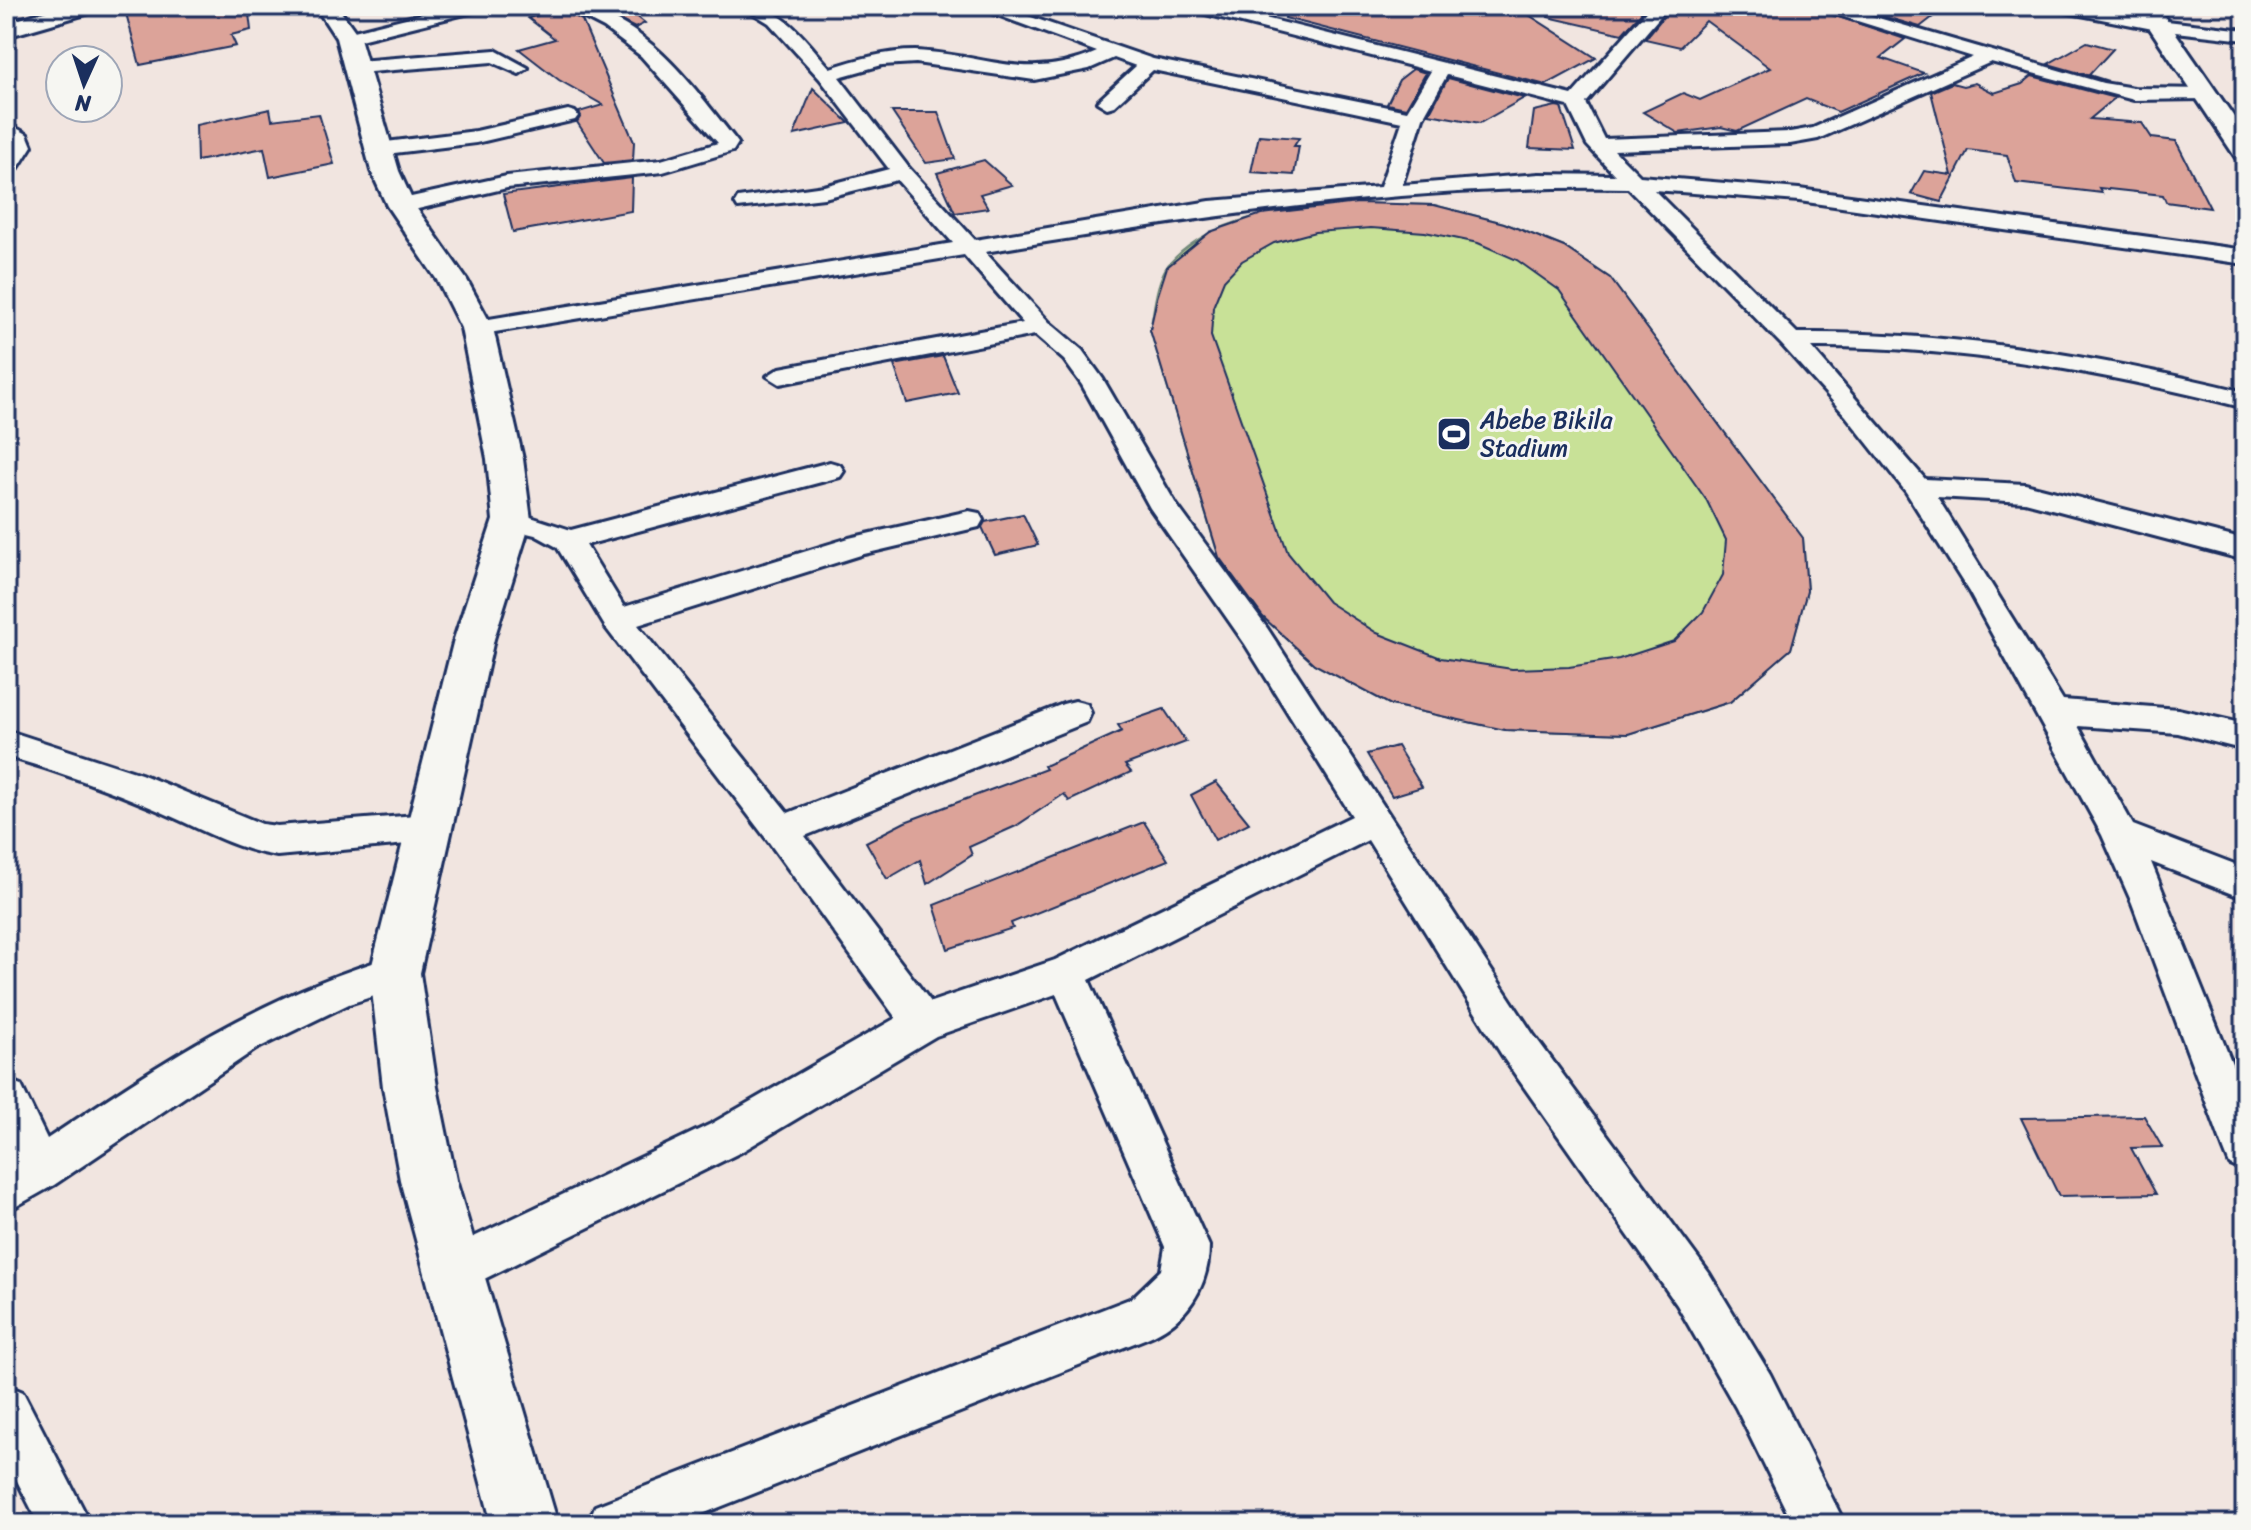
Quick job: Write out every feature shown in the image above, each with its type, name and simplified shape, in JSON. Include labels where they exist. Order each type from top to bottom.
[{"type":"street","points":[[11,26],[87,6]]},
{"type":"street","points":[[326,6],[353,53],[378,149],[401,206],[452,280],[477,328],[505,459],[512,520],[474,639],[395,973],[425,1164],[452,1271],[525,1524]]},
{"type":"street","points":[[353,53],[475,6]]},
{"type":"street","points":[[401,206],[507,182],[663,166],[726,147],[728,143],[659,60],[614,26],[570,6]]},
{"type":"street","points":[[750,6],[775,19],[827,75],[902,172],[1040,327],[1073,355],[1094,384],[1164,508],[1210,577],[1256,636],[1519,1047],[1693,1289],[1753,1391],[1820,1524]]},
{"type":"street","points":[[982,6],[1149,64],[1413,118]]},
{"type":"street","points":[[1196,6],[1576,102]]},
{"type":"street","points":[[1576,102],[1660,6]]},
{"type":"street","points":[[1818,6],[2113,91],[2204,93]]},
{"type":"street","points":[[2060,6],[2152,15],[2245,35]]},
{"type":"street","points":[[2152,15],[2245,152]]},
{"type":"street","points":[[827,75],[866,62],[909,57],[1016,74],[1052,75],[1112,52]]},
{"type":"street","points":[[353,53],[499,56],[519,68]]},
{"type":"street","points":[[1597,145],[1790,138],[1818,133],[1889,98],[1990,56]]},
{"type":"street","points":[[1107,102],[1149,64]]},
{"type":"street","points":[[1390,190],[1413,118],[1441,70]]},
{"type":"street","points":[[1576,102],[1597,145],[1791,340],[1917,487],[2054,712],[2120,835],[2151,903],[2245,1150]]},
{"type":"street","points":[[378,149],[476,137],[568,116]]},
{"type":"street","points":[[6,128],[20,138],[22,146],[6,172]]},
{"type":"street","points":[[746,203],[824,192],[902,172]]},
{"type":"street","points":[[477,328],[1210,208],[1390,190],[1539,180],[1631,182],[1879,204],[2245,257]]},
{"type":"street","points":[[780,376],[1040,327]]},
{"type":"street","points":[[1791,340],[1894,339],[1989,349],[2145,377],[2245,400]]},
{"type":"street","points":[[568,540],[830,471]]},
{"type":"street","points":[[1917,487],[2025,493],[2245,550]]},
{"type":"street","points":[[512,520],[544,528],[568,540],[617,620],[781,831],[923,1023]]},
{"type":"street","points":[[617,620],[859,545],[969,520]]},
{"type":"street","points":[[2054,712],[2165,719],[2245,737]]},
{"type":"street","points":[[781,831],[1075,713]]},
{"type":"street","points":[[6,743],[119,780],[206,816],[231,832],[277,841],[429,828]]},
{"type":"street","points":[[452,1271],[726,1138],[923,1023],[1066,973],[1374,821]]},
{"type":"street","points":[[2120,835],[2245,884]]},
{"type":"street","points":[[6,1099],[22,1180],[147,1096],[260,1028],[354,983],[395,973]]},
{"type":"street","points":[[613,1524],[1147,1315],[1171,1297],[1188,1265],[1187,1246],[1066,973]]},
{"type":"street","points":[[6,1409],[66,1524]]},
{"type":"green space","name":"Abebe Bikila Stadium","points":[[1338,203],[1434,205],[1504,223],[1564,247],[1610,278],[1803,538],[1807,591],[1791,649],[1730,702],[1628,734],[1505,730],[1391,705],[1314,664],[1253,608],[1219,558],[1150,330],[1156,296],[1168,265],[1204,236],[1247,219]]},
{"type":"building","points":[[124,6],[248,6],[251,30],[231,35],[236,46],[140,65]]},
{"type":"building","points":[[591,6],[624,6],[645,23],[635,28]]},
{"type":"building","points":[[1287,6],[1515,6],[1596,58],[1546,85],[1285,18]]},
{"type":"building","points":[[1550,6],[1647,6],[1622,34],[1548,17]]},
{"type":"building","points":[[1672,6],[1806,6],[1905,39],[1881,58],[1924,73],[1838,112],[1806,99],[1737,131],[1721,127],[1678,133],[1643,112],[1683,93],[1700,100],[1770,68],[1706,21],[1680,47],[1645,39]]},
{"type":"building","points":[[1848,6],[1947,6],[1920,27]]},
{"type":"building","points":[[561,9],[582,20],[634,142],[633,160],[604,163],[577,122],[581,116],[579,112],[603,105],[559,80],[519,49],[555,39],[528,18]]},
{"type":"building","points":[[2087,42],[2113,49],[2089,75],[2108,81],[2048,64]]},
{"type":"building","points":[[1413,69],[1426,73],[1406,108],[1387,104],[1399,80]]},
{"type":"building","points":[[2032,76],[2115,98],[2090,119],[2142,123],[2152,138],[2176,141],[2210,208],[2166,202],[2163,195],[2099,188],[2102,193],[2016,183],[2007,155],[1968,150],[1941,202],[1911,194],[1924,171],[1952,175],[1931,92],[1952,83],[1963,86],[1975,83],[1994,93],[2022,84]]},
{"type":"building","points":[[1448,78],[1524,98],[1480,123],[1429,114]]},
{"type":"building","points":[[813,88],[849,123],[794,135]]},
{"type":"building","points":[[1561,107],[1575,150],[1529,148],[1534,111]]},
{"type":"building","points":[[270,109],[272,120],[319,114],[334,164],[270,177],[264,148],[197,161],[196,125]]},
{"type":"building","points":[[892,112],[938,112],[955,159],[926,163]]},
{"type":"building","points":[[1259,135],[1299,138],[1294,146],[1299,146],[1294,175],[1251,172]]},
{"type":"building","points":[[984,160],[1012,185],[980,194],[988,208],[955,213],[937,173]]},
{"type":"building","points":[[632,178],[631,211],[513,232],[503,194]]},
{"type":"building","points":[[1358,203],[1434,205],[1504,223],[1564,247],[1610,278],[1803,538],[1807,591],[1791,649],[1730,702],[1628,734],[1505,730],[1391,705],[1314,664],[1263,617],[1219,557],[1150,330],[1167,267],[1210,232],[1262,214]],"holes":[[[1371,228],[1425,232],[1478,243],[1517,260],[1559,290],[1707,501],[1726,540],[1723,575],[1703,612],[1674,641],[1619,659],[1569,667],[1512,669],[1441,658],[1377,633],[1328,602],[1288,553],[1211,336],[1213,307],[1224,280],[1242,261],[1274,243],[1315,232]]]},
{"type":"building","points":[[943,356],[958,393],[907,403],[894,365]]},
{"type":"building","points":[[1023,514],[1038,545],[995,555],[982,527],[985,522]]},
{"type":"building","points":[[1164,709],[1186,742],[1125,765],[1131,772],[1069,801],[1064,794],[1016,826],[969,847],[972,855],[927,884],[920,860],[887,879],[866,842],[905,822],[1046,769],[1044,766],[1122,731],[1118,725]]},
{"type":"building","points":[[1397,746],[1422,787],[1392,796],[1367,754]]},
{"type":"building","points":[[1216,782],[1249,823],[1215,840],[1191,795]]},
{"type":"building","points":[[1144,822],[1168,860],[1011,923],[1013,928],[948,949],[934,905]]},
{"type":"building","points":[[2144,1116],[2162,1147],[2131,1148],[2156,1194],[2059,1196],[2021,1118]]},
{"type":"place","name":"Abebe Bikila Stadium","points":[[1454,434]]}]
